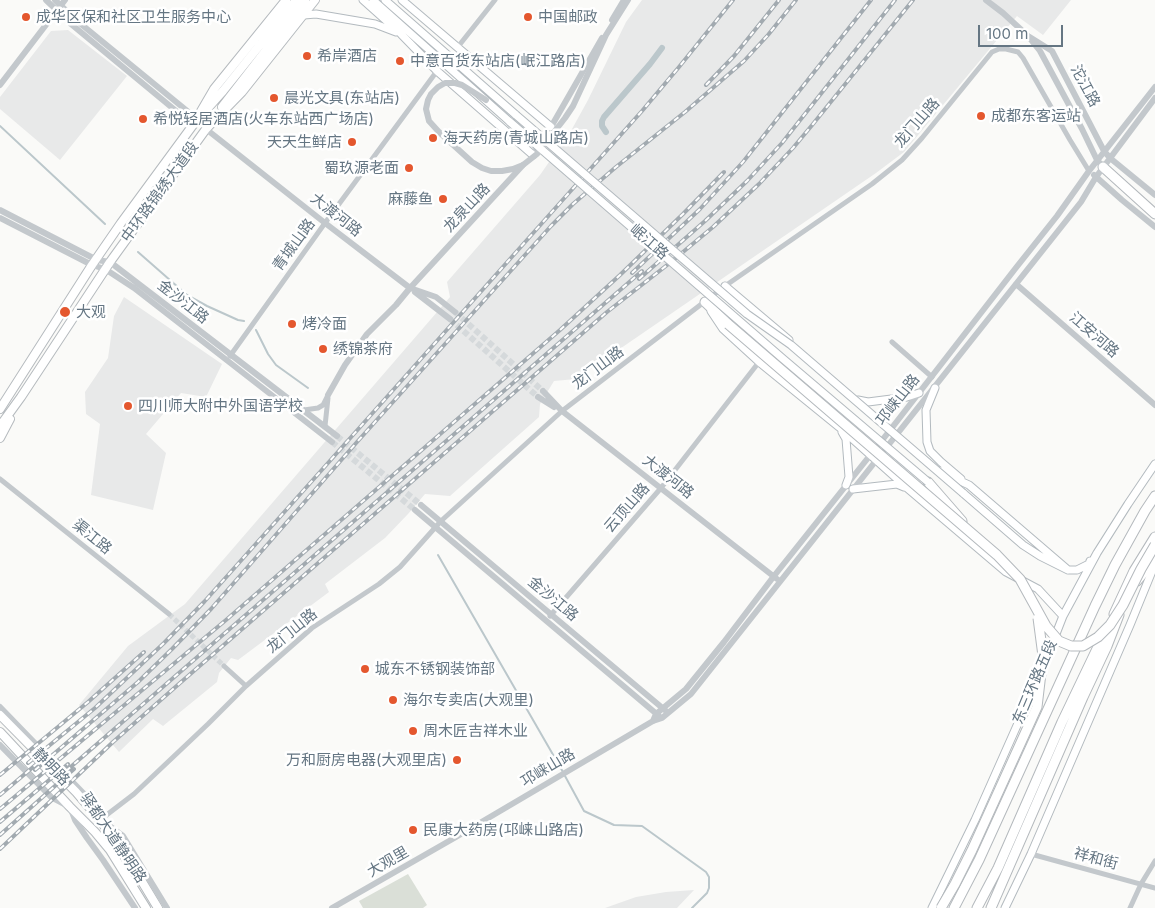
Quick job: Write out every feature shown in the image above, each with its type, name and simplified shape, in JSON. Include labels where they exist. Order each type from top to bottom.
[{"type":"highway","points":[[1100,164],[1155,214]]},
{"type":"highway","points":[[705,302],[728,324],[997,555],[1020,579],[1046,626],[1059,640],[1071,646],[1083,646],[1098,637],[1110,625],[1155,545]]},
{"type":"highway","points":[[928,482],[974,536]]},
{"type":"highway","name":"东三环路五段","points":[[954,908],[979,860],[1111,574],[1155,496]]},
{"type":"highway","points":[[991,908],[1107,646],[1134,571],[1155,537]]},
{"type":"highway","points":[[977,908],[998,868],[1062,722],[1121,603],[1155,559]]},
{"type":"highway","points":[[941,908],[972,850],[1037,707],[1043,656],[1037,611]]},
{"type":"main road","name":"中环路锦绣大道段","points":[[11,391],[94,263],[195,122],[214,89],[286,0]]},
{"type":"main road","points":[[195,122],[223,91],[296,0]]},
{"type":"main road","points":[[206,129],[305,0]]},
{"type":"main road","name":"中环路锦绣大道段","points":[[21,397],[107,266],[206,129],[242,92],[315,0]]},
{"type":"main road","points":[[363,0],[401,34],[437,71],[533,154]]},
{"type":"main road","name":"岷江路","points":[[373,0],[774,351],[928,482]]},
{"type":"main road","name":"岷江路","points":[[385,0],[747,314],[791,345],[1029,548],[1040,556],[1068,570]]},
{"type":"main road","points":[[402,0],[551,127]]},
{"type":"main road","points":[[304,15],[316,14],[375,24],[401,34]]},
{"type":"main road","points":[[725,286],[945,474],[969,485]]},
{"type":"main road","points":[[705,302],[723,328],[759,362],[839,428],[906,488],[1006,572],[1038,588],[1063,616]]},
{"type":"main road","points":[[934,388],[926,410],[927,442],[930,451],[1068,570],[1078,570],[1089,564],[1096,553]]},
{"type":"main road","points":[[0,404],[11,391]]},
{"type":"main road","points":[[0,409],[11,391]]},
{"type":"main road","points":[[858,400],[868,402],[907,397],[919,393]]},
{"type":"main road","points":[[0,426],[21,397]]},
{"type":"main road","points":[[0,438],[21,397]]},
{"type":"main road","points":[[839,428],[846,440],[850,477],[849,487],[897,484],[906,488]]},
{"type":"main road","name":"东三环路五段","points":[[932,908],[978,816],[1063,616],[1096,553],[1155,464]]},
{"type":"main road","points":[[1005,908],[1031,854],[1155,564]]},
{"type":"main road","name":"静明路","points":[[0,715],[76,792],[100,820]]},
{"type":"main road","name":"静明路","points":[[0,732],[70,807]]},
{"type":"main road","name":"驿都大道静明路","points":[[70,807],[110,850],[146,908]]},
{"type":"main road","name":"驿都大道静明路","points":[[100,820],[126,854],[158,908]]},
{"type":"street","points":[[46,0],[60,5]]},
{"type":"street","points":[[55,0],[195,122]]},
{"type":"street","points":[[457,48],[495,0]]},
{"type":"street","points":[[486,100],[455,83],[445,83],[431,94],[428,100],[426,109],[429,121],[472,162],[482,168],[502,171],[523,165],[537,154],[573,106],[624,0]]},
{"type":"street","name":"龙泉山路","points":[[304,410],[318,408],[323,405],[345,364],[367,334],[396,305],[533,154],[551,127],[624,0]]},
{"type":"street","points":[[986,0],[1003,13]]},
{"type":"street","points":[[991,0],[1028,36],[1040,51],[1100,164]]},
{"type":"street","points":[[0,85],[60,5]]},
{"type":"street","name":"沱江路","points":[[1028,36],[1052,51],[1104,151],[1110,158]]},
{"type":"street","name":"龙门山路","points":[[100,820],[134,794],[246,686],[312,628],[379,584],[400,567],[441,521],[562,411],[725,286],[872,184],[902,160],[992,52],[999,49],[1012,50],[1018,52],[1023,58],[1089,171]]},
{"type":"street","name":"青城山路","points":[[226,360],[437,71]]},
{"type":"street","name":"邛崃山路","points":[[894,431],[934,388],[1081,202],[1096,177],[1104,151],[1155,87]]},
{"type":"street","name":"邛崃山路","points":[[666,711],[724,642],[774,576],[873,458],[894,431],[919,393],[1057,216],[1089,171],[1110,158],[1155,98]]},
{"type":"street","name":"大渡河路","points":[[206,129],[410,288],[436,297],[455,312]]},
{"type":"street","points":[[1110,158],[1155,195]]},
{"type":"street","points":[[1089,171],[1155,227]]},
{"type":"street","name":"金沙江路","points":[[0,210],[94,263]]},
{"type":"street","name":"金沙江路","points":[[0,218],[94,263],[107,266],[231,354],[337,436]]},
{"type":"street","name":"金沙江路","points":[[107,266],[332,442]]},
{"type":"street","name":"江安河路","points":[[1016,284],[1155,405]]},
{"type":"street","points":[[410,288],[450,319]]},
{"type":"street","points":[[892,342],[932,377]]},
{"type":"street","name":"云顶山路","points":[[546,620],[661,488],[759,362]]},
{"type":"street","name":"大渡河路","points":[[542,391],[562,411],[780,582]]},
{"type":"street","points":[[325,426],[328,395]]},
{"type":"street","points":[[538,398],[562,411]]},
{"type":"street","name":"渠江路","points":[[0,478],[169,614]]},
{"type":"street","name":"邛崃山路","points":[[456,837],[653,721],[691,694],[780,582],[849,487]]},
{"type":"street","name":"金沙江路","points":[[421,505],[666,711]]},
{"type":"street","name":"金沙江路","points":[[415,510],[659,716]]},
{"type":"street","points":[[224,666],[246,686]]},
{"type":"street","name":"驿都大道静明路","points":[[0,707],[90,799],[100,820]]},
{"type":"street","name":"驿都大道静明路","points":[[0,745],[51,797],[70,807]]},
{"type":"street","points":[[70,807],[75,820],[135,908]]},
{"type":"street","points":[[100,820],[123,836],[167,908]]},
{"type":"street","name":"大观里","points":[[332,908],[456,837]]},
{"type":"street","name":"祥和街","points":[[1031,854],[1155,888]]},
{"type":"street","points":[[1130,908],[1141,884],[1155,861]]},
{"type":"shaded area","points":[[642,0],[1071,0],[1043,35],[1017,16],[904,152],[876,173],[576,379],[554,381],[540,404],[539,417],[450,496],[425,494],[385,538],[325,584],[329,592],[238,660],[231,658],[219,673],[217,682],[163,726],[153,719],[119,752],[79,705],[128,646],[185,604],[450,297],[447,282],[540,175],[572,129],[626,22]]},
{"type":"shaded area","points":[[68,30],[127,76],[60,160],[0,109],[0,97],[51,31]]},
{"type":"shaded area","name":"四川师大附中外国语学校","points":[[124,297],[222,364],[206,397],[181,393],[146,434],[166,453],[153,510],[91,495],[100,424],[86,414],[85,392],[108,358],[114,316]]},
{"type":"shaded area","points":[[408,874],[427,905],[423,908],[363,908],[359,901]]},
{"type":"shaded area","points":[[694,890],[677,908],[605,908],[636,897]]},
{"type":"waterway","points":[[606,132],[602,126],[604,117],[662,48]]},
{"type":"waterway","points":[[0,126],[105,224]]},
{"type":"waterway","points":[[138,252],[187,295],[207,306],[244,321]]},
{"type":"waterway","points":[[256,330],[276,365],[308,388]]},
{"type":"waterway","points":[[438,555],[563,772]]},
{"type":"waterway","points":[[565,776],[584,811],[614,825],[642,826],[706,872],[709,877],[709,888],[707,893],[692,908]]},
{"type":"tunnel","points":[[455,312],[543,391]]},
{"type":"tunnel","points":[[450,319],[538,397]]},
{"type":"tunnel","points":[[337,436],[421,505]]},
{"type":"tunnel","points":[[332,442],[415,510]]},
{"type":"tunnel","points":[[169,614],[224,666]]},
{"type":"railway","points":[[28,763],[95,708],[164,643],[204,602],[642,111],[733,0]]},
{"type":"railway","points":[[706,85],[734,56],[779,0]]},
{"type":"railway","points":[[35,770],[138,682],[211,609],[357,442],[551,226],[573,204],[616,167],[685,112],[744,61],[796,0]]},
{"type":"railway","points":[[632,273],[700,209],[743,162],[871,0]]},
{"type":"railway","points":[[639,279],[705,221],[747,181],[782,143],[895,0]]},
{"type":"railway","points":[[0,849],[113,742],[180,683],[607,312],[713,227],[759,184],[793,148],[913,0]]},
{"type":"railway","points":[[0,809],[226,620],[560,330],[620,275],[724,172]]},
{"type":"railway","points":[[66,771],[642,271]]},
{"type":"railway","points":[[0,775],[88,702],[144,652]]},
{"type":"railway","points":[[0,795],[39,762]]},
{"type":"railway","points":[[0,822],[68,764]]},
{"type":"railway","points":[[0,835],[74,769]]},
{"type":"place","name":"成华区保和社区卫生服务中心","points":[[26,17]]},
{"type":"place","name":"中国邮政","points":[[528,17]]},
{"type":"place","name":"希岸酒店","points":[[307,56]]},
{"type":"place","name":"中意百货东站店(岷江路店)","points":[[400,61]]},
{"type":"place","name":"晨光文具(东站店)","points":[[274,98]]},
{"type":"place","name":"成都东客运站","points":[[981,116]]},
{"type":"place","name":"希悦轻居酒店(火车东站西广场店)","points":[[143,119]]},
{"type":"place","name":"海天药房(青城山路店)","points":[[433,138]]},
{"type":"place","name":"天天生鲜店","points":[[352,142]]},
{"type":"place","name":"蜀玖源老面","points":[[409,168]]},
{"type":"place","name":"麻藤鱼","points":[[443,199]]},
{"type":"place","name":"大观","points":[[65,312]]},
{"type":"place","name":"烤冷面","points":[[292,324]]},
{"type":"place","name":"绣锦茶府","points":[[323,349]]},
{"type":"place","name":"四川师大附中外国语学校","points":[[128,406]]},
{"type":"place","name":"城东不锈钢装饰部","points":[[365,669]]},
{"type":"place","name":"海尔专卖店(大观里)","points":[[393,700]]},
{"type":"place","name":"周木匠吉祥木业","points":[[413,731]]},
{"type":"place","name":"万和厨房电器(大观里店)","points":[[457,760]]},
{"type":"place","name":"民康大药房(邛崃山路店)","points":[[413,830]]}]
